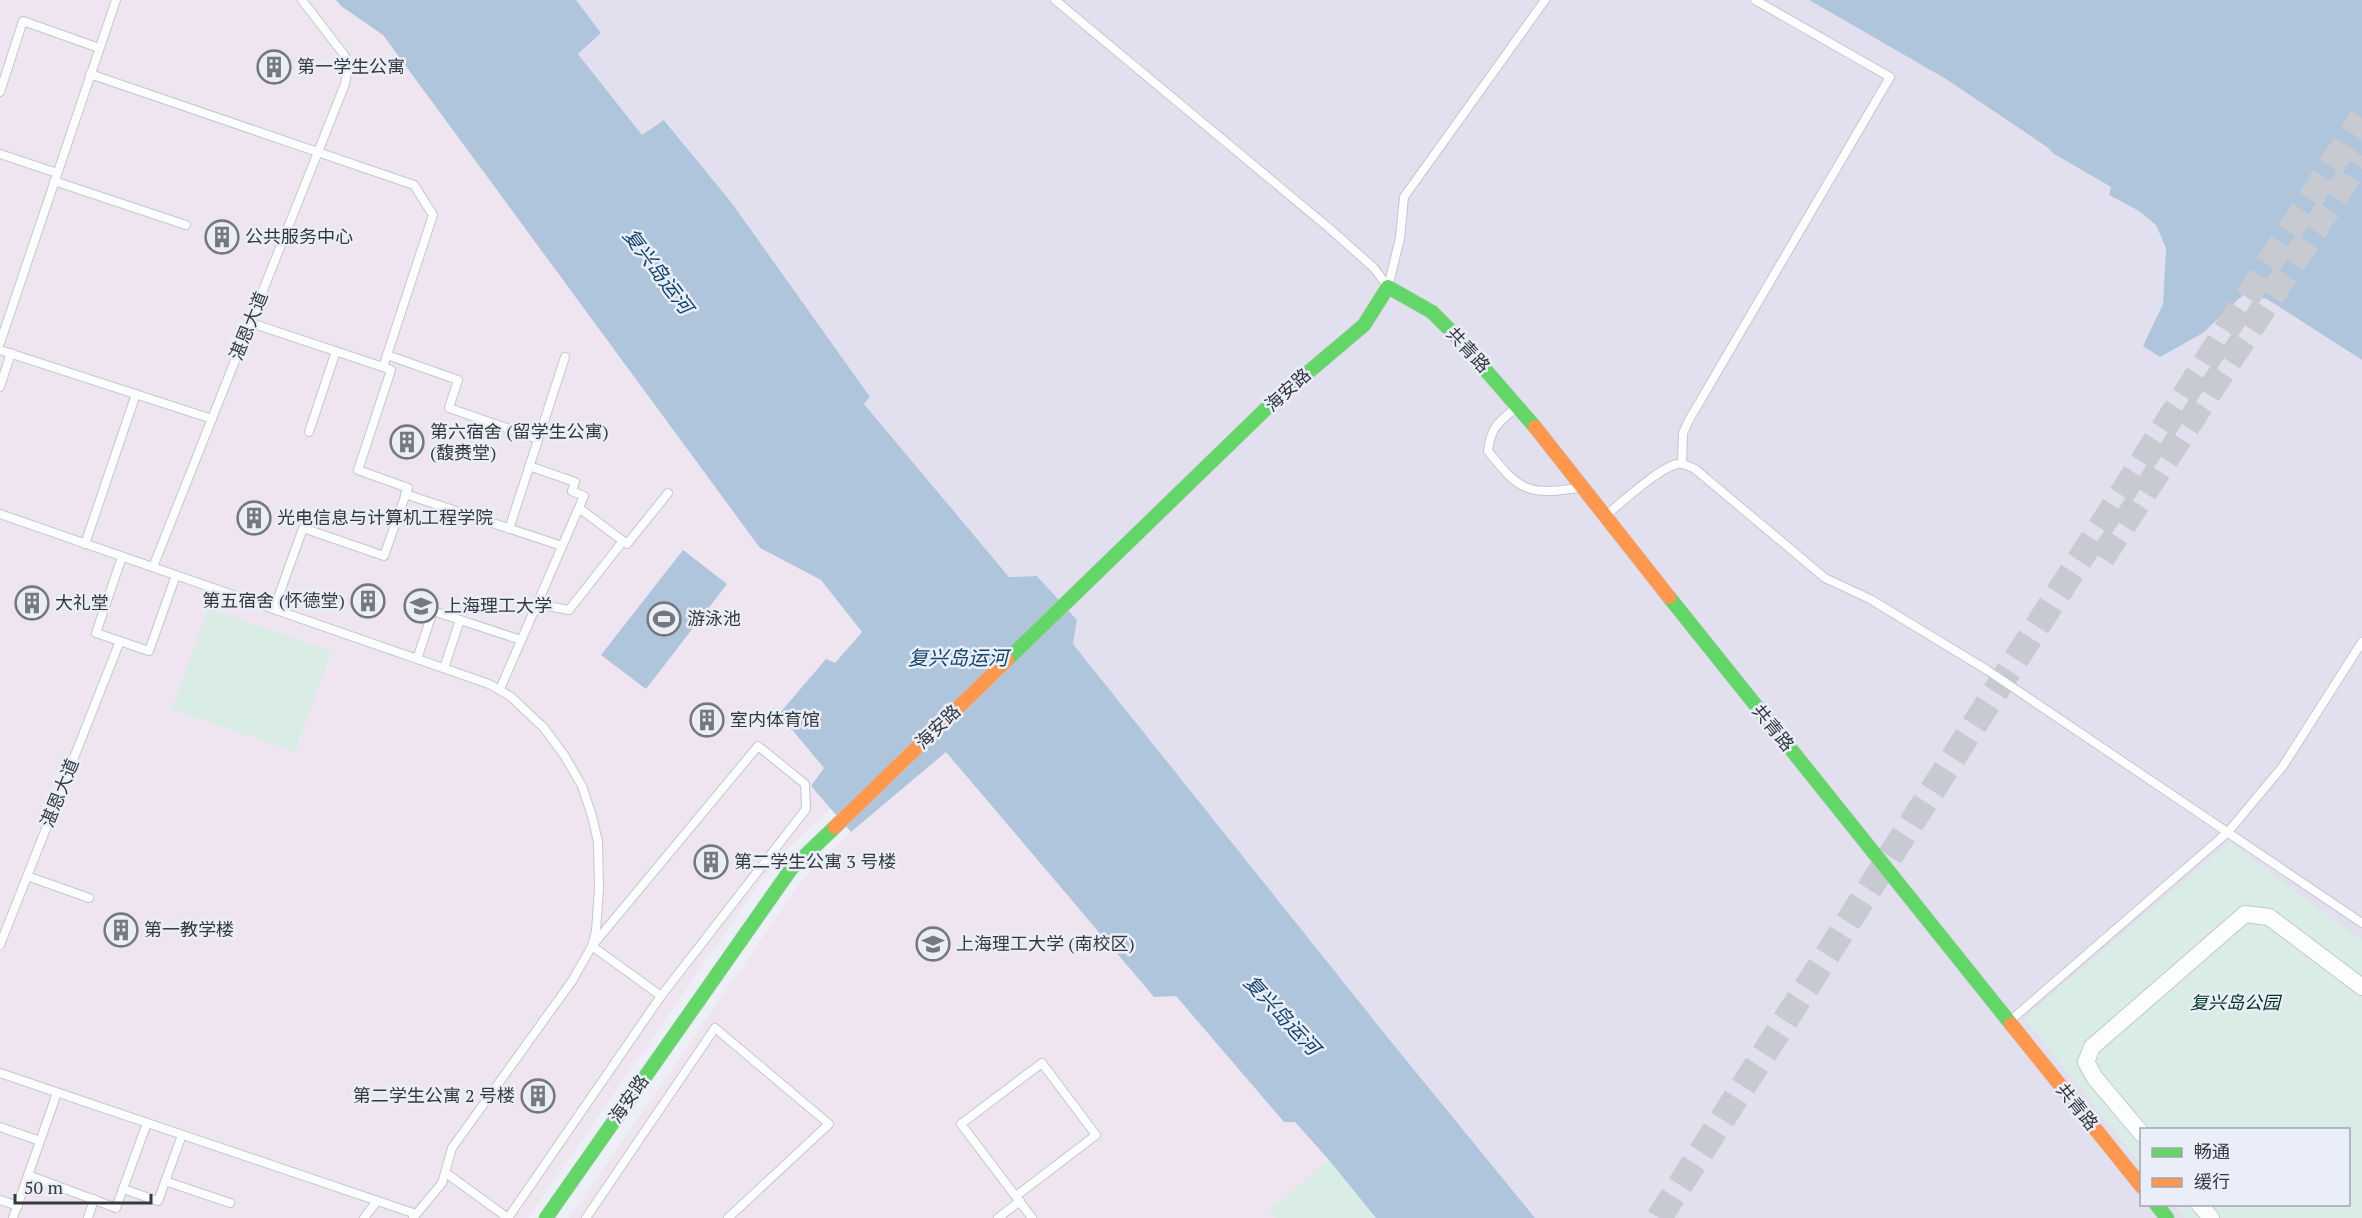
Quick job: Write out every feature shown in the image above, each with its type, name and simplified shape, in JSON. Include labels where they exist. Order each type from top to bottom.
[{"type":"street","name":"共青路","points":[[1388,287],[1432,312],[1488,370],[2140,1185]]},
{"type":"street","name":"海安路","points":[[546,1218],[775,889],[812,846],[1272,404],[1364,325],[1388,287]]},
{"type":"street","points":[[2140,1132],[2095,1078],[2086,1062],[2092,1047],[2246,915],[2269,916],[2362,987]]},
{"type":"street","points":[[2158,1206],[2167,1218]]},
{"type":"street","points":[[2201,1206],[2211,1218]]},
{"type":"lane","points":[[0,343],[116,0]]},
{"type":"lane","name":"湛恩大道","points":[[153,567],[345,84],[348,68],[345,56],[302,0]]},
{"type":"lane","points":[[1055,0],[1329,228],[1374,268],[1388,287]]},
{"type":"lane","points":[[1388,287],[1400,238],[1404,197],[1545,0]]},
{"type":"lane","points":[[1682,464],[1683,433],[1689,420],[1890,77],[1755,0]]},
{"type":"lane","points":[[0,92],[23,21],[99,48]]},
{"type":"lane","points":[[90,74],[414,185],[433,215],[383,367]]},
{"type":"lane","points":[[0,154],[186,225]]},
{"type":"lane","points":[[250,322],[391,370],[357,470],[408,488],[384,556],[303,528],[274,609]]},
{"type":"lane","points":[[0,350],[212,419]]},
{"type":"lane","points":[[309,432],[336,351]]},
{"type":"lane","points":[[0,387],[11,353]]},
{"type":"lane","points":[[387,355],[458,380],[449,408],[538,439]]},
{"type":"lane","points":[[509,529],[565,357]]},
{"type":"lane","points":[[85,544],[136,394]]},
{"type":"lane","points":[[1518,406],[1496,424],[1490,435],[1488,451],[1510,478],[1521,486],[1552,492],[1581,487]]},
{"type":"lane","points":[[1604,516],[1657,475],[1675,465],[1682,464],[1695,469],[1825,578],[1870,599],[1987,670],[2362,923]]},
{"type":"lane","points":[[500,689],[584,495],[572,491],[575,482],[529,466]]},
{"type":"lane","points":[[579,508],[627,544],[668,493]]},
{"type":"lane","points":[[405,494],[562,546]]},
{"type":"lane","points":[[0,514],[500,689],[523,707],[558,745],[575,773],[590,805],[598,842],[599,874],[598,911],[592,946]]},
{"type":"lane","points":[[537,604],[569,610],[623,541]]},
{"type":"lane","points":[[123,557],[96,633],[149,651],[176,575]]},
{"type":"lane","points":[[417,659],[433,611],[521,640]]},
{"type":"lane","points":[[444,668],[460,620]]},
{"type":"lane","name":"湛恩大道","points":[[0,945],[120,641]]},
{"type":"lane","points":[[2008,1022],[2228,832],[2283,766],[2362,642]]},
{"type":"lane","points":[[0,1073],[377,1201],[415,1216],[433,1196],[446,1173],[452,1148],[572,981],[592,946],[758,746],[805,784],[806,809],[661,996],[508,1218],[446,1173]]},
{"type":"lane","points":[[27,876],[89,898]]},
{"type":"lane","points":[[592,946],[661,996]]},
{"type":"lane","points":[[586,1218],[714,1028],[829,1124],[728,1218]]},
{"type":"lane","points":[[998,1218],[1018,1199],[1096,1135],[1042,1063],[961,1124],[1018,1199],[1032,1218]]},
{"type":"lane","points":[[14,1218],[57,1093]]},
{"type":"lane","points":[[28,1175],[116,1208],[147,1123]]},
{"type":"lane","points":[[0,1127],[40,1141]]},
{"type":"lane","points":[[123,1189],[158,1201],[182,1135]]},
{"type":"lane","points":[[165,1181],[230,1203]]},
{"type":"lane","points":[[471,1191],[482,1187]]},
{"type":"lane","points":[[88,1218],[94,1199]]},
{"type":"lane","points":[[0,1200],[18,1206]]},
{"type":"lane","points":[[364,1218],[377,1201]]},
{"type":"shaded area","name":"上海理工大学","points":[[0,0],[336,0],[341,6],[383,35],[771,555],[808,571],[821,580],[862,632],[834,664],[824,768],[811,786],[831,808],[785,852],[757,887],[528,1218],[0,1218]]},
{"type":"shaded area","points":[[576,0],[1809,0],[1947,79],[2054,154],[2112,188],[2109,195],[2139,211],[2157,225],[2166,248],[2163,304],[2144,346],[2160,357],[2203,333],[2243,294],[2267,299],[2362,360],[2362,1218],[1535,1218],[1073,644],[1077,620],[1037,576],[1009,577],[864,404],[869,397],[731,202],[665,120],[642,135],[578,54],[601,33]]},
{"type":"shaded area","name":"上海理工大学 (南校区)","points":[[946,752],[1154,996],[1176,996],[1284,1122],[1295,1122],[1376,1218],[569,1218],[803,879],[845,837]]},
{"type":"green space","points":[[208,608],[331,651],[295,752],[172,709]]},
{"type":"green space","name":"复兴岛公园","points":[[2230,842],[2362,941],[2362,1218],[2185,1218],[2175,1206],[2350,1206],[2350,1128],[2140,1128],[2140,1163],[2024,1018]]},
{"type":"green space","points":[[1329,1160],[1376,1218],[1276,1218],[1269,1210]]},
{"type":"water","name":"复兴岛运河","points":[[336,0],[576,0],[601,33],[578,54],[642,135],[664,120],[731,202],[870,397],[864,404],[1009,577],[1037,576],[1077,620],[1073,644],[1535,1218],[1376,1218],[1295,1122],[1284,1122],[1176,996],[1154,997],[946,752],[851,832],[811,786],[824,768],[779,714],[826,659],[835,663],[862,632],[821,580],[760,548],[383,35],[341,6]]},
{"type":"water","points":[[1809,0],[2362,0],[2362,360],[2267,299],[2244,294],[2203,333],[2160,357],[2143,346],[2163,304],[2166,248],[2156,225],[2139,211],[2109,195],[2111,187],[2054,154],[1946,79]]},
{"type":"water","name":"游泳池","points":[[683,550],[727,584],[646,689],[601,655]]},
{"type":"tunnel","points":[[1659,1218],[2362,118]]},
{"type":"tunnel","points":[[2102,558],[2362,156]]},
{"type":"traffic: fast","points":[[1007,660],[1272,403],[1364,325],[1388,287],[1432,312],[1456,336],[1535,427]]},
{"type":"traffic: fast","points":[[1669,597],[2011,1024]]},
{"type":"traffic: fast","points":[[546,1218],[791,869],[835,827]]},
{"type":"traffic: fast","points":[[2158,1206],[2167,1218]]},
{"type":"traffic: slow","points":[[1535,427],[1669,597]]},
{"type":"traffic: slow","points":[[835,827],[1007,660]]},
{"type":"traffic: slow","points":[[2011,1024],[2140,1185]]},
{"type":"place","name":"第一学生公寓","points":[[274,67]]},
{"type":"place","name":"公共服务中心","points":[[222,237]]},
{"type":"place","name":"第六宿舍 (留学生公寓) (馥赉堂)","points":[[407,442]]},
{"type":"place","name":"光电信息与计算机工程学院","points":[[254,518]]},
{"type":"place","name":"第五宿舍 (怀德堂)","points":[[368,601]]},
{"type":"place","name":"大礼堂","points":[[32,603]]},
{"type":"place","name":"上海理工大学","points":[[421,606]]},
{"type":"place","name":"游泳池","points":[[664,619]]},
{"type":"place","name":"室内体育馆","points":[[707,720]]},
{"type":"place","name":"第二学生公寓 3 号楼","points":[[711,862]]},
{"type":"place","name":"第一教学楼","points":[[121,930]]},
{"type":"place","name":"上海理工大学 (南校区)","points":[[933,944]]},
{"type":"place","name":"第二学生公寓 2 号楼","points":[[538,1096]]}]
